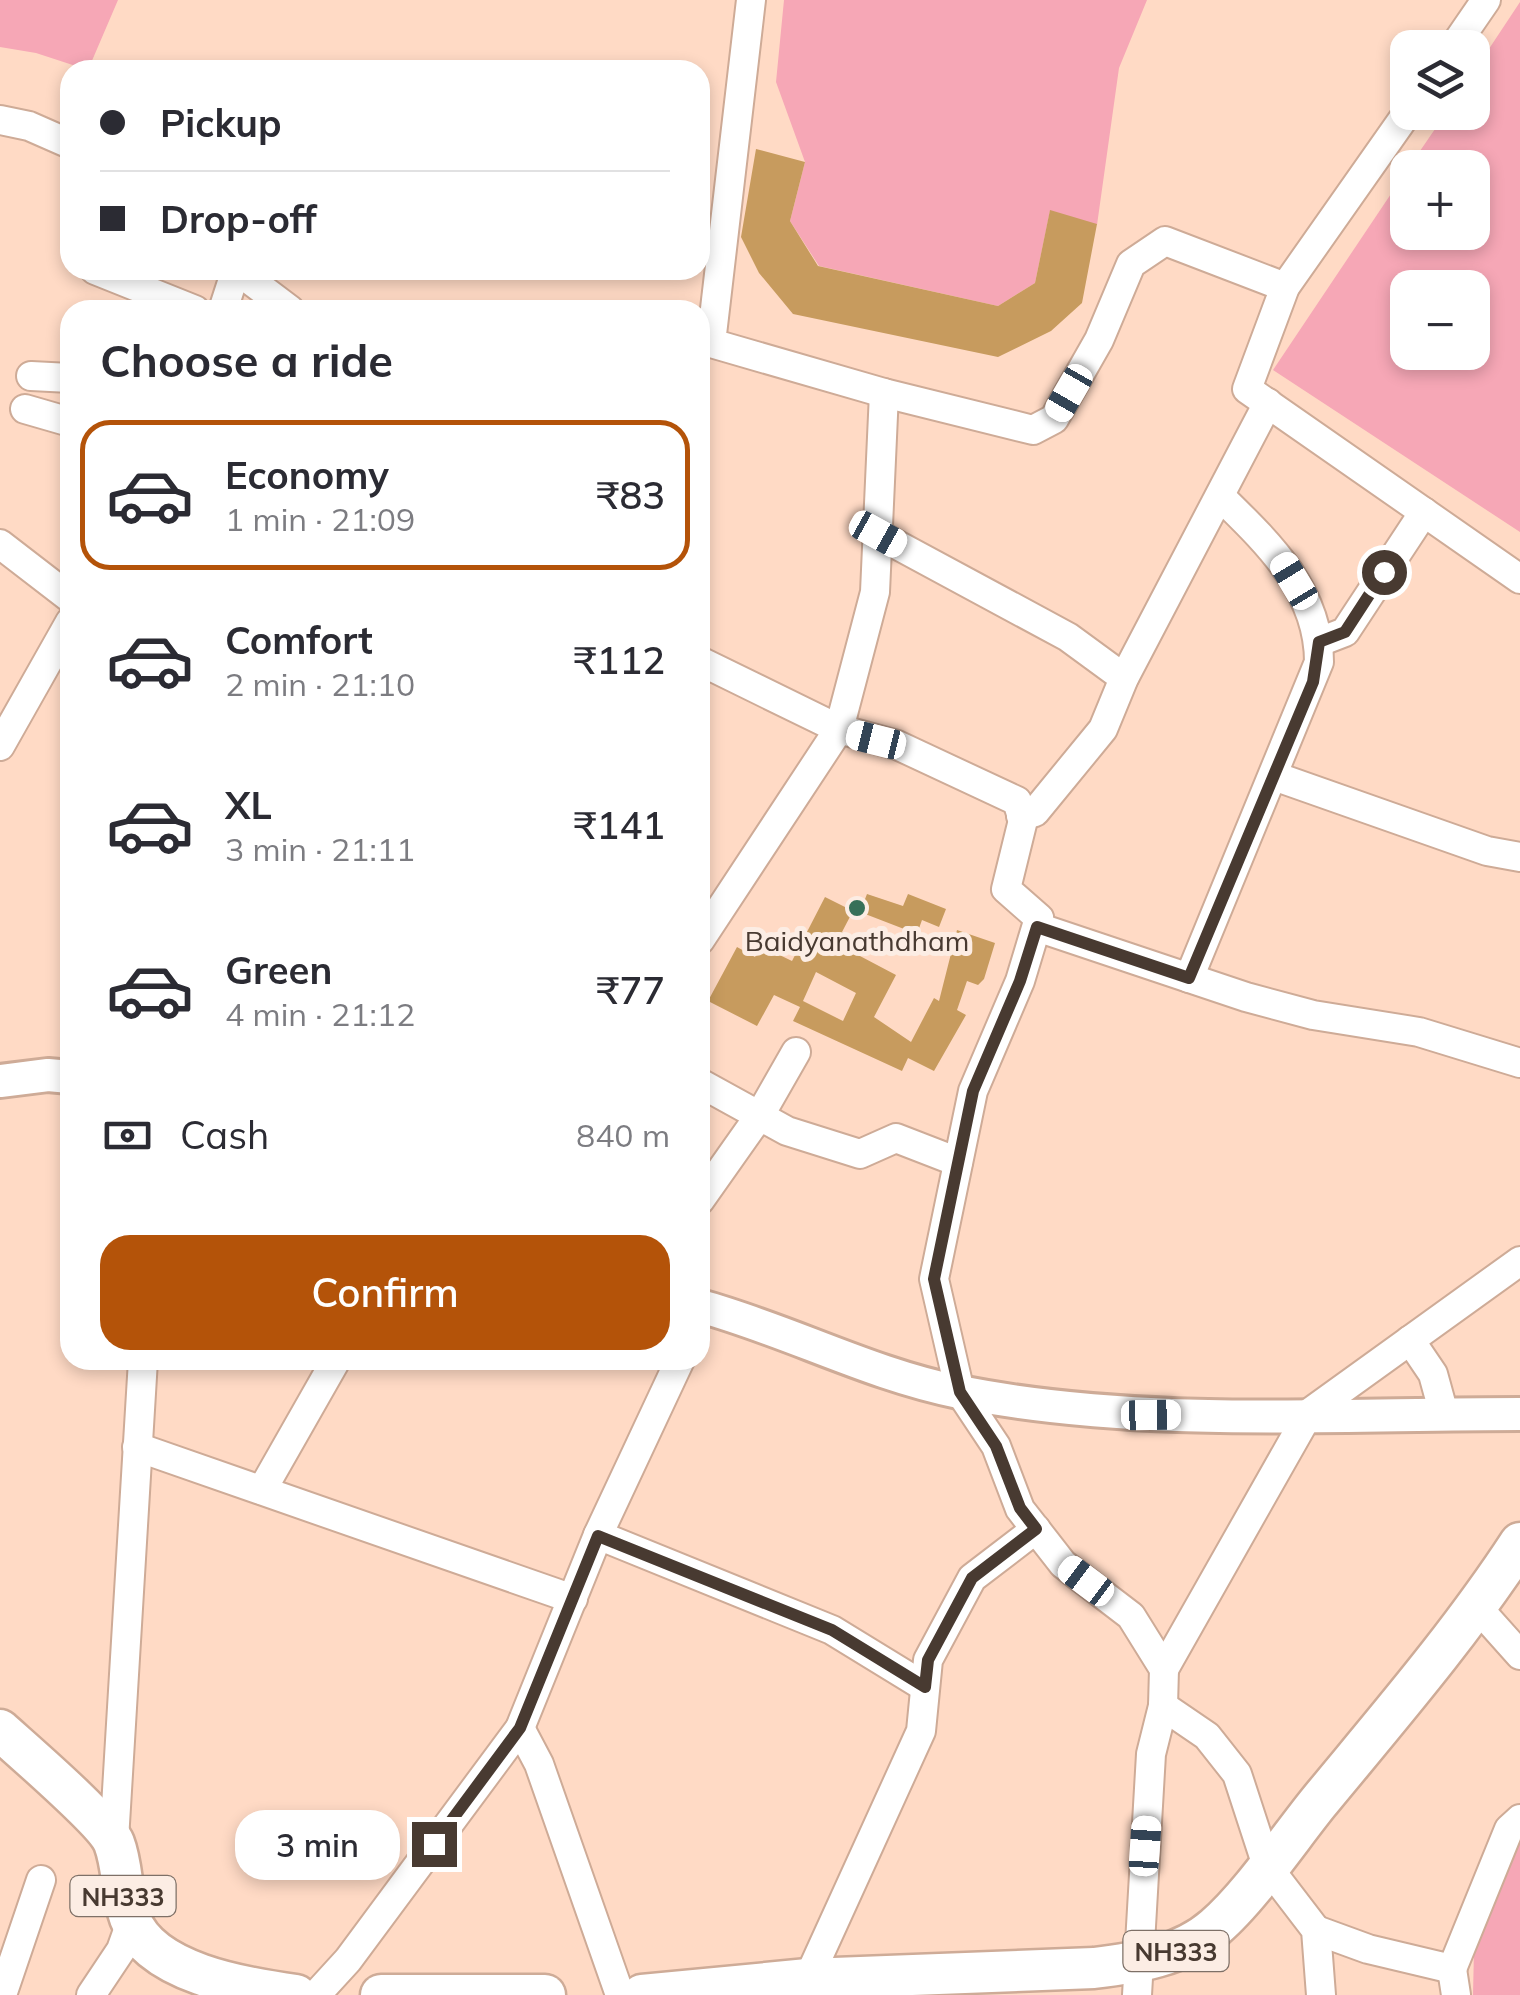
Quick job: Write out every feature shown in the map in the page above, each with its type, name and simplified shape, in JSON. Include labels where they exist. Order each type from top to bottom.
[{"type":"highway","name":"NH333","points":[[642,1995],[808,1979],[1094,1968],[1139,1979],[1215,1928],[1478,1608],[1520,1543]]},
{"type":"highway","name":"NH333","points":[[0,1730],[114,1840],[131,1922],[143,1941],[171,1963],[251,1989],[296,1995]]},
{"type":"highway","points":[[381,1995],[545,1995]]},
{"type":"main road","points":[[0,1081],[60,1076]]},
{"type":"main road","points":[[710,1313],[868,1368],[960,1392],[1151,1415],[1520,1414]]},
{"type":"street","points":[[710,300],[752,0]]},
{"type":"street","points":[[1465,30],[1486,0]]},
{"type":"street","points":[[0,120],[29,126],[60,140]]},
{"type":"street","points":[[1395,130],[1285,287],[1248,388],[1520,579]]},
{"type":"street","points":[[710,338],[884,393],[1032,430],[1054,419],[1099,340],[1131,264],[1165,241],[1285,287]]},
{"type":"street","points":[[120,280],[170,300]]},
{"type":"street","points":[[250,280],[276,300]]},
{"type":"street","points":[[30,376],[60,378]]},
{"type":"street","points":[[710,925],[839,729],[875,592],[884,393]]},
{"type":"street","points":[[1022,816],[1035,812],[1103,729],[1124,678],[1268,403]]},
{"type":"street","points":[[25,408],[60,419]]},
{"type":"street","points":[[1189,978],[1313,682],[1319,642],[1313,614],[1274,549],[1220,496]]},
{"type":"street","points":[[1319,642],[1345,632],[1424,512]]},
{"type":"street","points":[[878,534],[1068,637],[1124,678]]},
{"type":"street","points":[[0,544],[60,590]]},
{"type":"street","points":[[0,746],[60,640]]},
{"type":"street","points":[[710,665],[839,729],[897,745],[1017,801],[1022,816],[1006,889],[1040,918],[1020,981],[973,1091],[934,1279],[960,1392],[996,1446],[1020,1508],[1063,1564],[1131,1616],[1164,1669]]},
{"type":"street","points":[[1274,776],[1487,851],[1520,857]]},
{"type":"street","points":[[1037,927],[1313,1016],[1418,1032],[1520,1063]]},
{"type":"street","points":[[710,1186],[760,1116],[796,1052]]},
{"type":"street","points":[[710,1088],[787,1131],[860,1154],[896,1138],[958,1162]]},
{"type":"street","points":[[1112,1995],[1139,1979],[1152,1754],[1163,1706],[1164,1669],[1308,1414],[1520,1261]]},
{"type":"street","points":[[1410,1340],[1433,1374],[1444,1414]]},
{"type":"street","points":[[114,1840],[142,1370]]},
{"type":"street","points":[[262,1490],[330,1370]]},
{"type":"street","points":[[316,1995],[348,1960],[520,1728],[598,1536],[675,1370]]},
{"type":"street","points":[[137,1447],[572,1599]]},
{"type":"street","points":[[808,1979],[901,1782],[921,1730],[928,1660],[972,1578],[1036,1529]]},
{"type":"street","points":[[598,1536],[832,1630],[925,1687]]},
{"type":"street","points":[[1478,1608],[1520,1655]]},
{"type":"street","points":[[1163,1706],[1207,1736],[1236,1774],[1266,1866],[1316,1930],[1454,1982],[1509,1828],[1520,1819]]},
{"type":"street","points":[[520,1728],[540,1764],[620,1995]]},
{"type":"street","points":[[2,1995],[41,1880]]},
{"type":"street","points":[[92,1995],[120,1950],[131,1922]]},
{"type":"street","points":[[1316,1930],[1321,1995]]},
{"type":"shaded area","points":[[0,0],[118,0],[92,60],[60,61],[0,47]]},
{"type":"shaded area","points":[[784,0],[1147,0],[1119,68],[1097,225],[1050,211],[1035,283],[998,306],[819,266],[790,221],[805,162],[776,82]]},
{"type":"shaded area","points":[[1520,2],[1520,532],[1273,370],[1390,195],[1390,250],[1490,250],[1490,150],[1421,150],[1434,130],[1490,130],[1490,47]]},
{"type":"shaded area","points":[[1520,1844],[1520,1995],[1473,1995],[1475,1905]]},
{"type":"building","points":[[756,149],[805,162],[790,221],[818,266],[998,306],[1035,283],[1050,210],[1097,224],[1082,303],[1051,331],[998,357],[793,314],[759,273],[741,237]]},
{"type":"building","points":[[867,894],[903,906],[908,894],[946,909],[939,927],[922,920],[917,934],[860,912]]},
{"type":"building","points":[[825,897],[853,911],[842,932],[847,935],[841,946],[896,975],[874,1017],[911,1042],[934,998],[939,1001],[957,930],[995,943],[984,979],[978,985],[967,981],[957,1010],[966,1015],[934,1071],[908,1058],[902,1071],[793,1021],[800,1007],[774,995],[757,1026],[710,1002],[737,947],[755,957],[761,946],[792,961]],"holes":[[[816,972],[856,993],[843,1021],[803,1001]]]},
{"type":"place","name":"Baidyanathdham","points":[[857,908]]},
{"type":"route","points":[[434,1844],[520,1728],[598,1536],[832,1630],[925,1687],[928,1660],[972,1578],[1036,1529],[1020,1508],[996,1446],[960,1392],[934,1279],[973,1091],[1020,981],[1037,927],[1189,978],[1313,682],[1319,642],[1345,632],[1384,572]]}]
